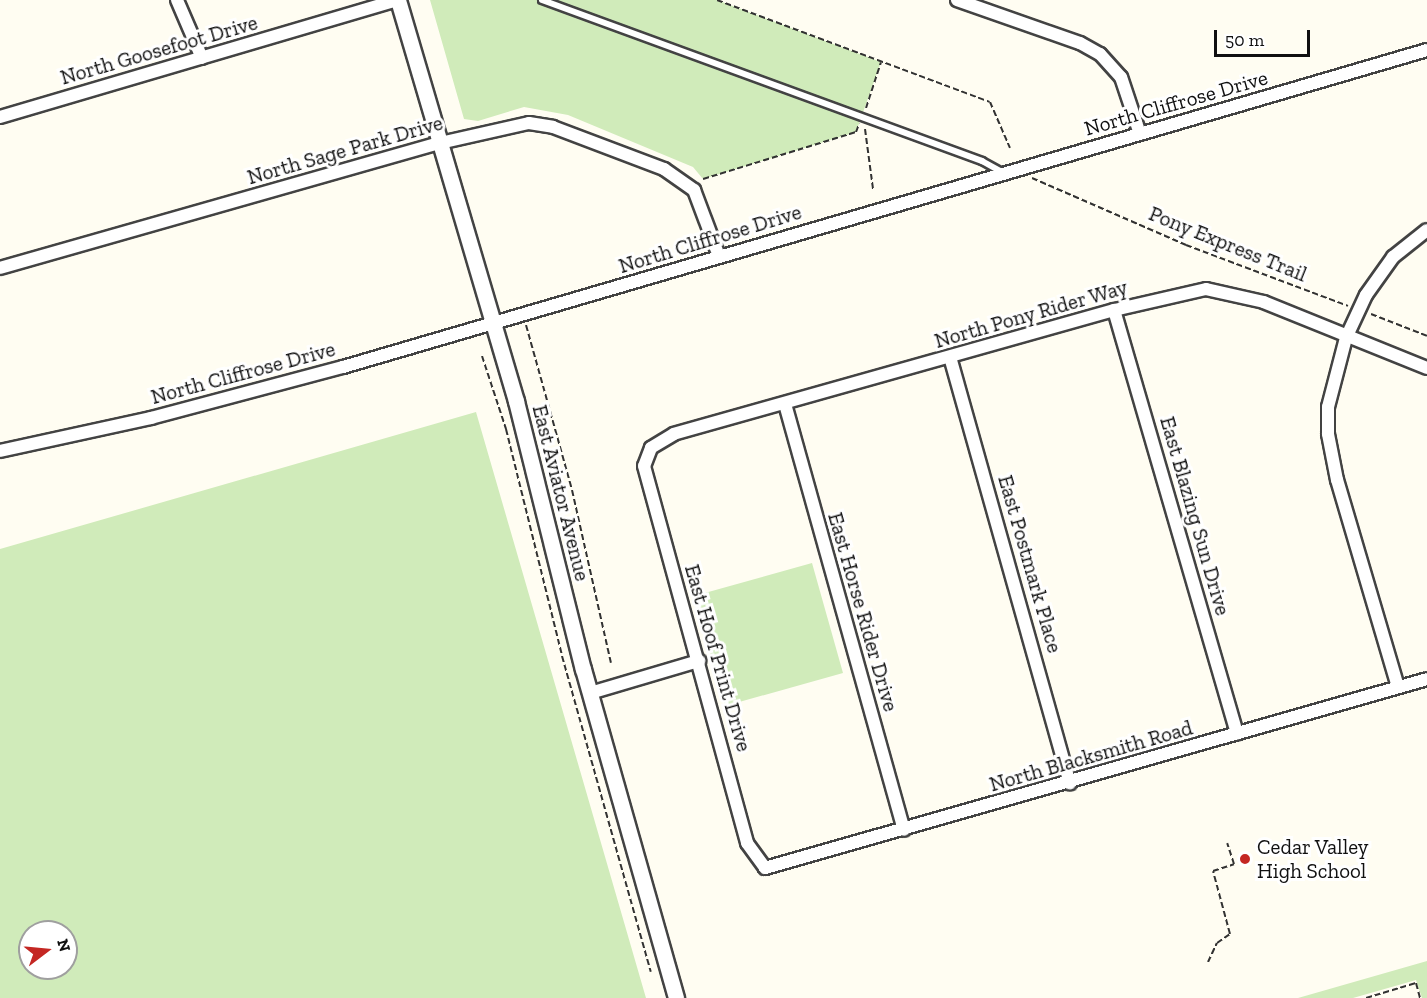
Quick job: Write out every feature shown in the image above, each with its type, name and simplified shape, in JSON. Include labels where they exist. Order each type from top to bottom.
[{"type":"street","points":[[177,0],[202,58]]},
{"type":"street","name":"North Goosefoot Drive","points":[[0,117],[398,0]]},
{"type":"street","name":"East Aviator Avenue","points":[[398,0],[535,470],[590,693],[676,998]]},
{"type":"street","points":[[957,0],[1091,48],[1115,69],[1140,134]]},
{"type":"street","name":"North Cliffrose Drive","points":[[0,451],[151,418],[494,324],[719,256],[1427,50]]},
{"type":"street","name":"North Sage Park Drive","points":[[0,268],[440,143],[519,124],[553,127],[664,169],[694,190],[719,256]]},
{"type":"street","points":[[1398,687],[1337,480],[1328,434],[1328,407],[1346,338],[1359,310],[1393,257],[1427,230]]},
{"type":"street","name":"North Pony Rider Way","points":[[645,454],[674,434],[1114,310],[1206,289],[1264,302],[1346,338],[1427,368]]},
{"type":"street","name":"East Blazing Sun Drive","points":[[1114,310],[1237,734]]},
{"type":"street","name":"East Postmark Place","points":[[950,357],[1070,783]]},
{"type":"street","name":"East Horse Rider Drive","points":[[785,404],[904,830]]},
{"type":"street","name":"East Hoof Print Drive","points":[[645,454],[645,475],[699,661],[750,852],[765,868]]},
{"type":"street","points":[[590,693],[699,661]]},
{"type":"street","name":"North Blacksmith Road","points":[[765,868],[1070,783],[1427,679]]},
{"type":"lane","points":[[542,0],[982,161],[1005,174]]},
{"type":"path","points":[[717,0],[990,102],[1010,148]]},
{"type":"path","points":[[703,179],[856,132],[881,62]]},
{"type":"path","points":[[862,118],[873,189]]},
{"type":"path","name":"Pony Express Trail","points":[[1028,167],[1038,183],[1186,245],[1427,336]]},
{"type":"path","points":[[526,325],[572,489],[611,663]]},
{"type":"path","points":[[1208,962],[1217,943],[1230,934],[1213,871],[1234,864],[1227,843]]},
{"type":"path","points":[[1366,998],[1416,983],[1420,998]]},
{"type":"green space","points":[[430,0],[717,0],[881,62],[856,132],[703,179],[693,167],[568,115],[524,107],[478,121],[464,119]]},
{"type":"green space","points":[[476,412],[646,998],[0,998],[0,549]]},
{"type":"green space","points":[[812,563],[843,673],[725,706],[694,596]]},
{"type":"green space","points":[[1427,961],[1427,998],[1422,998],[1416,980],[1353,998],[1298,998]]},
{"type":"place","name":"Cedar Valley High School","points":[[1245,859]]}]
